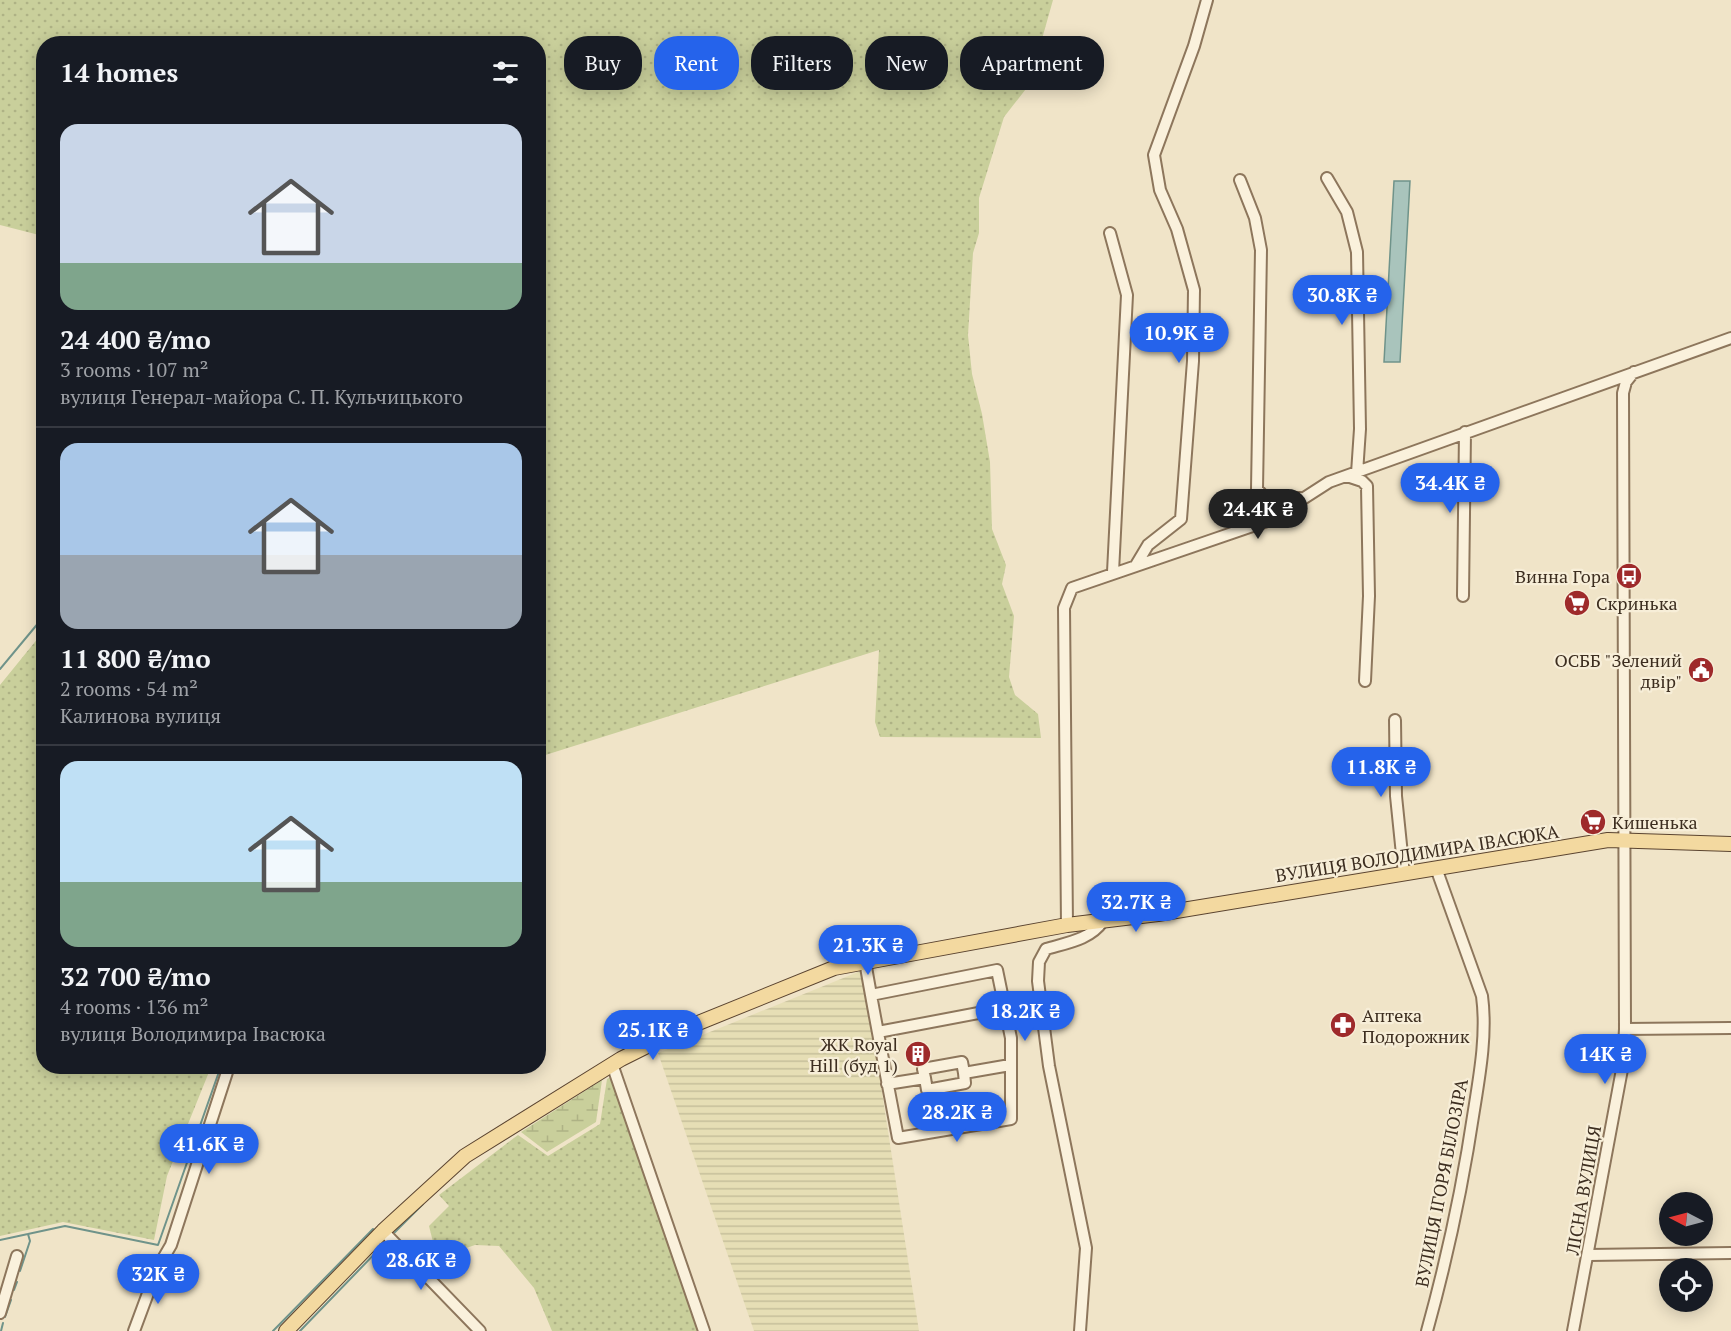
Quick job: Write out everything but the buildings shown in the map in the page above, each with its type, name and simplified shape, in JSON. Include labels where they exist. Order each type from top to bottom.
[{"type":"main road","name":"ВУЛИЦЯ ВОЛОДИМИРА ІВАСЮКА","points":[[286,1331],[383,1231],[465,1155],[612,1064],[671,1034],[834,968],[1067,925],[1106,921],[1622,839],[1731,844]]},
{"type":"street","points":[[1136,565],[1148,545],[1181,519],[1193,361],[1194,290],[1177,229],[1160,190],[1154,155],[1194,46],[1207,0]]},
{"type":"street","points":[[1327,178],[1347,212],[1357,252],[1360,429],[1352,474]]},
{"type":"street","points":[[1240,180],[1255,218],[1261,250],[1257,489],[1265,498],[1300,498]]},
{"type":"street","points":[[1110,233],[1127,295],[1113,572]]},
{"type":"street","points":[[1067,925],[1064,608],[1068,593],[1072,588],[1113,572],[1270,520],[1300,498],[1352,474],[1731,338]]},
{"type":"street","name":"ЛІСНА ВУЛИЦЯ","points":[[1573,1331],[1623,1064],[1625,1029],[1622,839],[1623,393],[1626,382],[1634,371]]},
{"type":"street","points":[[1463,596],[1465,432]]},
{"type":"street","points":[[1352,474],[1367,486],[1369,596],[1365,681]]},
{"type":"street","points":[[1395,720],[1396,795],[1404,874]]},
{"type":"street","name":"ВУЛИЦЯ ІГОРЯ БІЛОЗІРА","points":[[1427,1331],[1467,1160],[1479,1076],[1484,1010],[1482,996],[1436,868]]},
{"type":"street","points":[[1080,1331],[1086,1248],[1049,1066],[1038,981],[1039,962],[1046,949],[1085,937],[1106,921]]},
{"type":"street","points":[[865,961],[871,995],[878,1032],[887,1084],[898,1138],[1011,1119],[1011,1038],[997,970],[871,995]]},
{"type":"street","points":[[878,1032],[1005,1008]]},
{"type":"street","points":[[1625,1029],[1731,1028]]},
{"type":"street","points":[[962,1062],[965,1083],[927,1090],[925,1078],[923,1069],[962,1062]]},
{"type":"street","points":[[612,1064],[704,1331]]},
{"type":"street","points":[[964,1073],[1010,1065]]},
{"type":"street","points":[[134,1331],[157,1269],[171,1245],[226,1074]]},
{"type":"street","points":[[887,1084],[925,1078]]},
{"type":"street","points":[[383,1231],[480,1331]]},
{"type":"street","points":[[1588,1255],[1731,1253]]},
{"type":"street","points":[[0,1313],[17,1256]]},
{"type":"shaded area","points":[[863,970],[919,1331],[754,1331],[658,1053]]},
{"type":"green space","points":[[0,0],[1053,0],[1043,36],[960,36],[960,90],[1025,90],[1004,117],[979,198],[979,233],[973,253],[968,335],[972,374],[990,462],[992,529],[1006,565],[1002,584],[1014,616],[1009,677],[1015,695],[1038,714],[1041,738],[880,737],[875,722],[879,650],[546,755],[546,36],[36,36],[36,234],[0,225]]},
{"type":"green space","points":[[36,641],[36,1074],[208,1074],[167,1176],[154,1240],[63,1222],[0,1236],[0,685]]},
{"type":"green space","points":[[613,1076],[697,1331],[552,1331],[534,1288],[499,1246],[475,1245],[437,1258],[429,1226],[449,1206],[439,1195],[518,1135],[548,1156],[600,1124],[607,1079]]},
{"type":"green space","points":[[602,1080],[596,1122],[547,1152],[521,1132]]},
{"type":"water","points":[[1394,181],[1410,181],[1400,362],[1384,362]]},
{"type":"waterway","points":[[0,669],[36,626]]},
{"type":"waterway","points":[[0,1240],[65,1226],[158,1245],[218,1074]]},
{"type":"waterway","points":[[394,1233],[423,1204]]},
{"type":"waterway","points":[[273,1331],[373,1229]]},
{"type":"waterway","points":[[20,1271],[30,1241],[28,1234]]},
{"type":"waterway","points":[[300,1331],[385,1243]]},
{"type":"waterway","points":[[155,1289],[166,1264]]},
{"type":"waterway","points":[[14,1290],[17,1282]]},
{"type":"waterway","points":[[5,1317],[11,1300]]},
{"type":"waterway","points":[[1,1331],[3,1323]]},
{"type":"place","name":"Винна Гора","points":[[1629,576]]},
{"type":"place","name":"Скринька","points":[[1577,603]]},
{"type":"place","name":"ОСББ \"Зелений двір\"","points":[[1701,670]]},
{"type":"place","name":"Кишенька","points":[[1593,822]]},
{"type":"place","name":"Аптека Подорожник","points":[[1343,1025]]},
{"type":"place","name":"ЖК Royal Hill (буд 1)","points":[[918,1054]]}]
